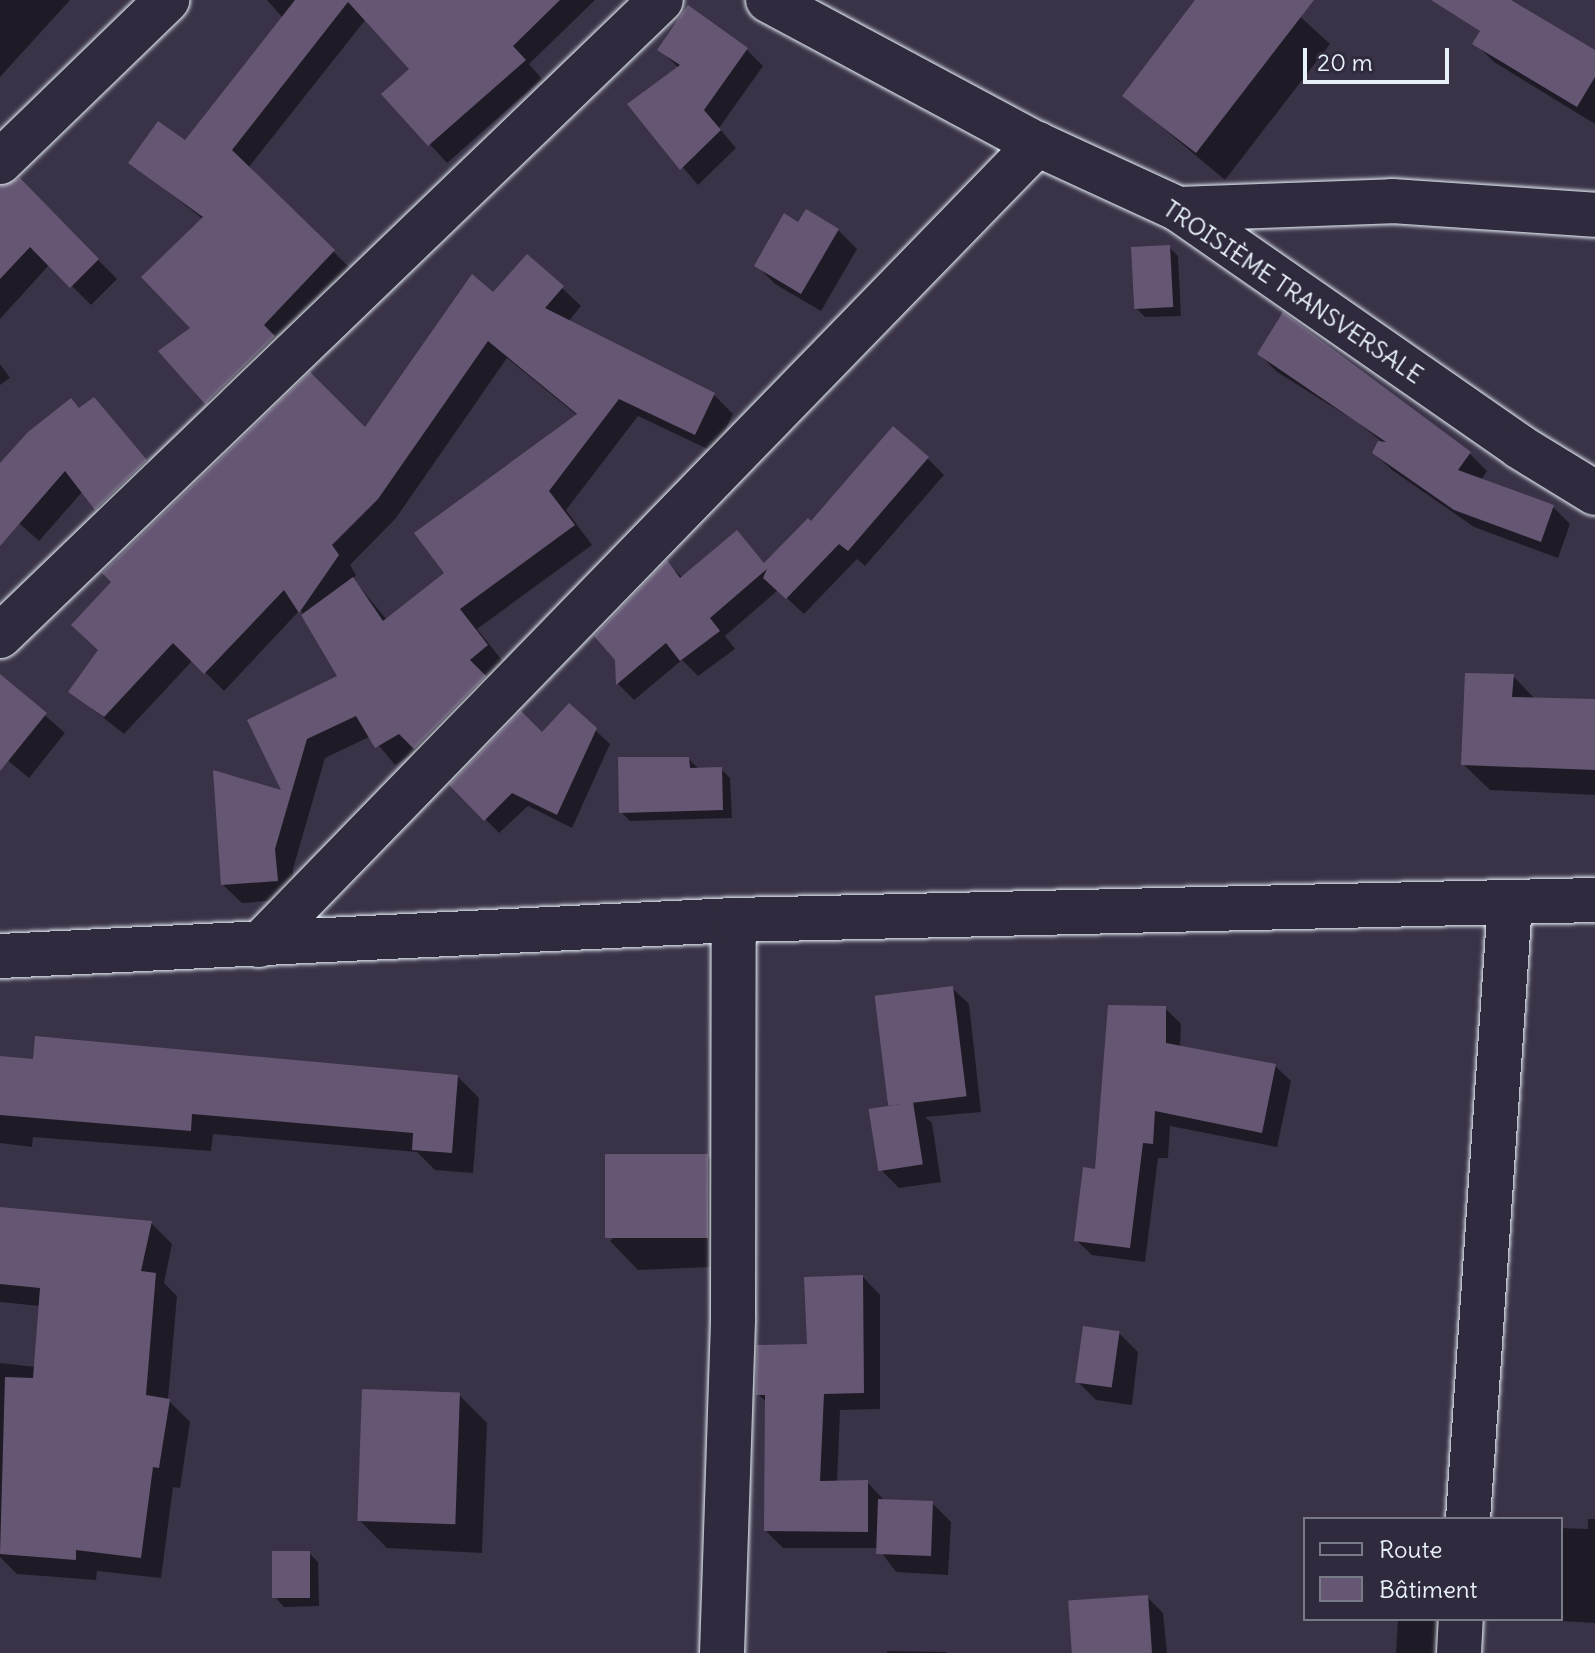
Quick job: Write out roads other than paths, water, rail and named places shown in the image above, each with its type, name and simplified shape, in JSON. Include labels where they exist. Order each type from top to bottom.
[{"type":"street","points":[[0,162],[167,0]]},
{"type":"street","points":[[0,636],[661,0]]},
{"type":"street","name":"TROISIÈME TRANSVERSALE","points":[[768,0],[1037,144],[1178,209],[1520,447],[1595,493]]},
{"type":"street","points":[[259,945],[1037,144]]},
{"type":"street","points":[[1178,209],[1392,201],[1595,215]]},
{"type":"street","points":[[0,956],[734,920],[1595,900]]},
{"type":"street","points":[[1468,1517],[1510,903]]},
{"type":"street","points":[[722,1653],[733,1317],[734,920]]},
{"type":"street","points":[[1459,1653],[1461,1621]]}]
